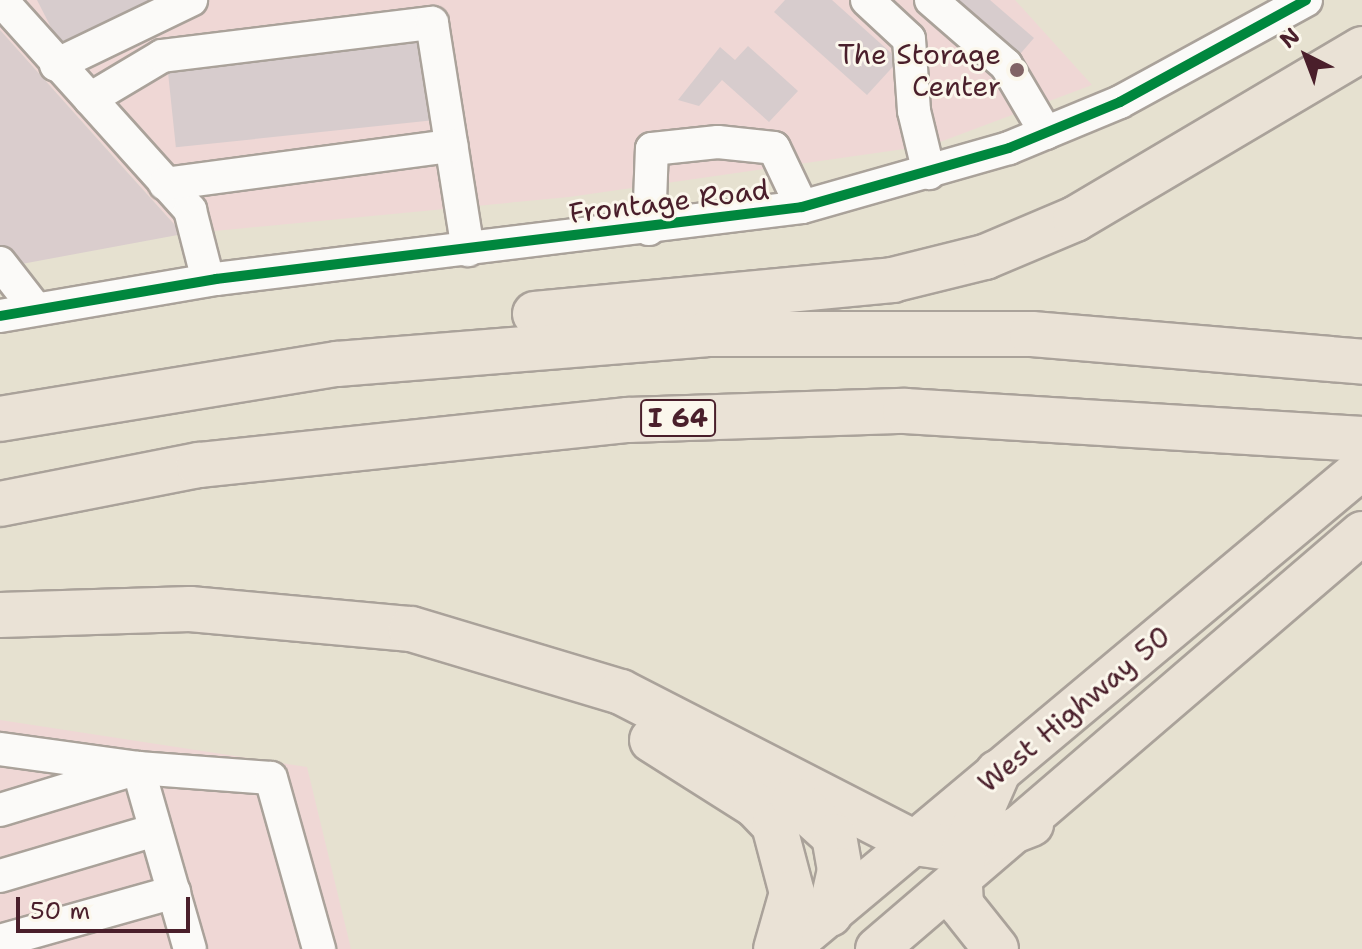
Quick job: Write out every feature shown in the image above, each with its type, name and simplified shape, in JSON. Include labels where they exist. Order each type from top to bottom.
[{"type":"highway","points":[[144,391],[211,354],[456,322],[892,280],[985,257],[1075,219],[1362,49]]},
{"type":"highway","points":[[0,419],[144,391],[547,342],[874,328],[1218,345],[1362,362]]},
{"type":"highway","name":"I 64","points":[[0,504],[199,465],[628,420],[905,411],[1362,439]]},
{"type":"highway","points":[[0,615],[190,609],[327,618],[411,629],[561,671],[621,692],[768,772],[962,867]]},
{"type":"highway","points":[[561,671],[593,702],[755,805],[774,825],[792,888],[776,949]]},
{"type":"highway","points":[[768,772],[834,836],[840,870],[830,914]]},
{"type":"highway","points":[[996,949],[961,905],[962,867],[998,772]]},
{"type":"highway","points":[[962,867],[1031,824]]},
{"type":"main road","name":"West Highway 50","points":[[787,949],[1348,480]]},
{"type":"main road","name":"West Highway 50","points":[[1031,824],[1362,533]]},
{"type":"main road","points":[[877,949],[962,867]]},
{"type":"main road","points":[[806,949],[830,914]]},
{"type":"street","points":[[56,65],[191,0]]},
{"type":"street","points":[[867,0],[909,39],[914,111],[929,173]]},
{"type":"street","points":[[931,0],[1006,65],[1046,133]]},
{"type":"street","name":"Frontage Road","points":[[0,316],[208,280],[649,229],[802,207],[929,173],[1046,133],[1120,102],[1306,0]]},
{"type":"street","points":[[3,1],[56,65],[190,210],[208,280]]},
{"type":"street","points":[[90,99],[162,56],[432,23],[468,250]]},
{"type":"street","points":[[649,229],[652,149],[718,142],[774,148],[802,207]]},
{"type":"street","points":[[165,184],[451,146]]},
{"type":"street","points":[[0,263],[35,308]]},
{"type":"street","points":[[0,749],[138,768],[271,778],[319,949]]},
{"type":"street","points":[[0,810],[138,768]]},
{"type":"street","points":[[138,768],[190,949]]},
{"type":"street","points":[[0,876],[155,830]]},
{"type":"street","points":[[0,941],[174,892]]},
{"type":"shaded area","points":[[0,0],[1015,0],[1092,85],[932,145],[569,197],[183,234],[0,30]]},
{"type":"shaded area","points":[[0,30],[127,172],[183,234],[0,268]]},
{"type":"shaded area","points":[[0,720],[307,767],[351,949],[0,949]]},
{"type":"building","points":[[37,0],[160,0],[62,49]]},
{"type":"building","points":[[785,0],[832,0],[899,60],[867,95],[774,12]]},
{"type":"building","points":[[946,0],[990,0],[1034,38],[1015,60]]},
{"type":"building","points":[[422,40],[430,121],[176,147],[167,67]]},
{"type":"building","points":[[748,46],[798,91],[769,122],[722,80],[699,106],[678,100],[720,47],[735,60]]},
{"type":"cycle path","points":[[0,316],[216,279],[802,207],[1009,148],[1120,102],[1306,0]]},
{"type":"place","name":"The Storage Center","points":[[1017,70]]}]
